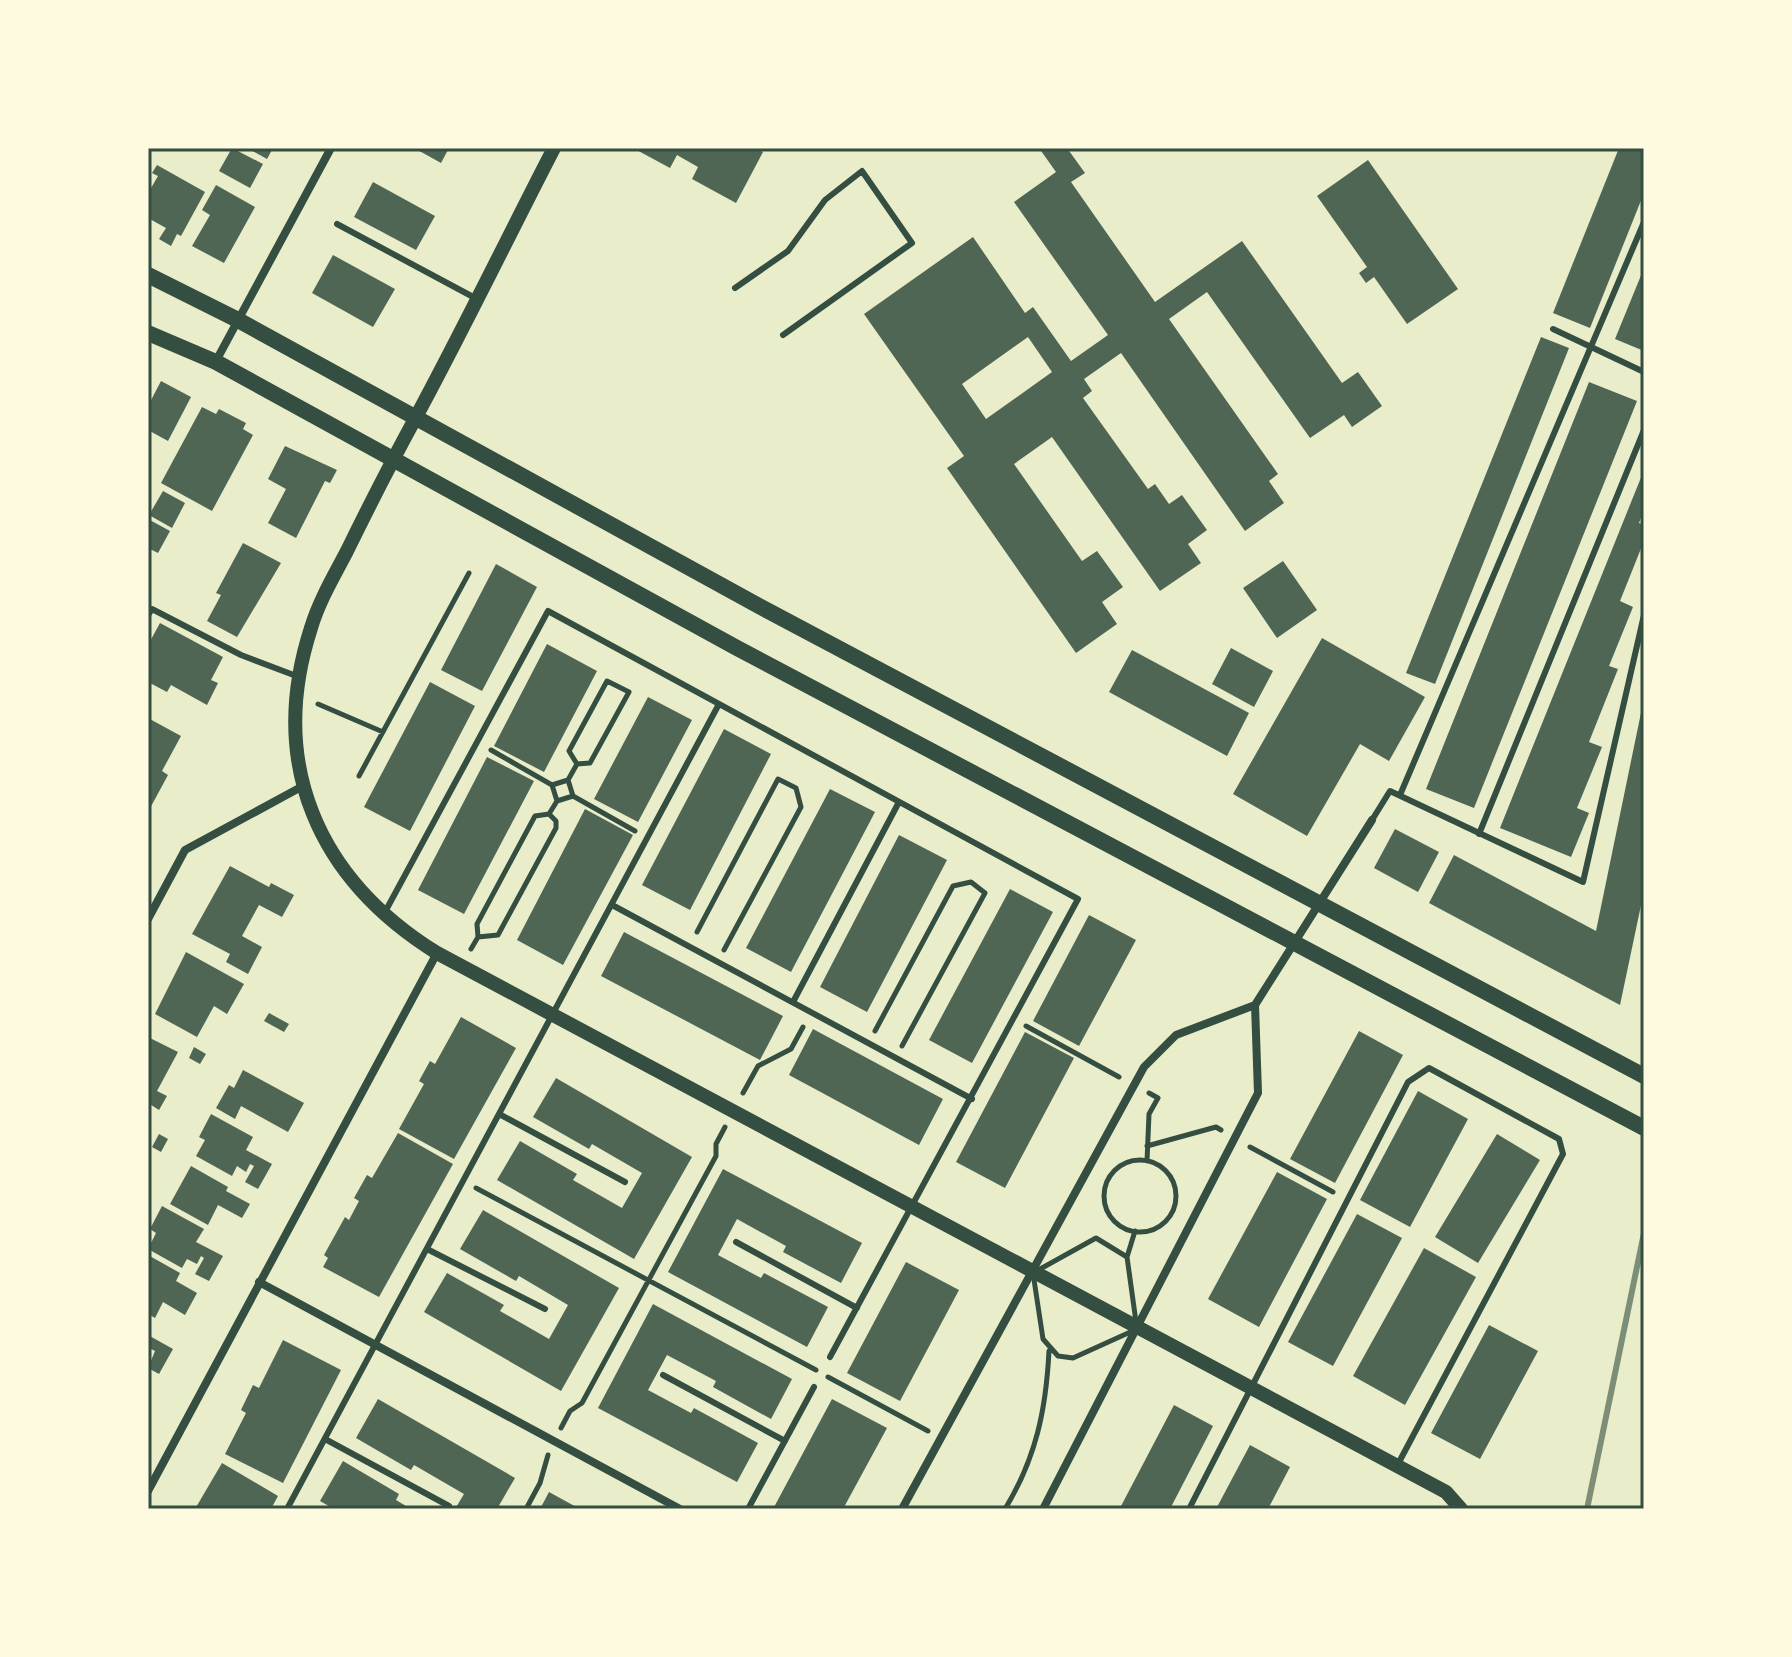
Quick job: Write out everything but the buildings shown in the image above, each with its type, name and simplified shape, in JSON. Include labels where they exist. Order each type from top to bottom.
[{"type":"main road","points":[[148,275],[238,320],[745,599],[1644,1076]]},
{"type":"main road","points":[[148,333],[216,362],[737,648],[1644,1128]]},
{"type":"street","points":[[216,362],[331,148]]},
{"type":"street","points":[[554,148],[320,604],[299,677],[296,744],[303,786],[315,825],[350,882],[383,915],[437,953],[911,1209],[1446,1492],[1461,1509]]},
{"type":"street","points":[[148,919],[185,850],[303,786]]},
{"type":"street","points":[[1043,1509],[1258,1093],[1255,1005],[1372,820]]},
{"type":"street","points":[[148,1491],[437,953]]},
{"type":"street","points":[[902,1509],[1144,1067],[1176,1035],[1255,1005]]},
{"type":"street","points":[[259,1282],[554,1444],[680,1509]]},
{"type":"lane","points":[[735,288],[788,251],[825,200],[862,171],[912,243],[783,335]]},
{"type":"lane","points":[[1400,795],[1593,348],[1644,222]]},
{"type":"lane","points":[[337,224],[477,299]]},
{"type":"lane","points":[[1553,329],[1644,372]]},
{"type":"lane","points":[[1479,834],[1644,430]]},
{"type":"lane","points":[[148,615],[152,609],[241,655],[299,677]]},
{"type":"lane","points":[[383,915],[548,611],[1078,899],[830,1357]]},
{"type":"lane","points":[[1372,820],[1390,791],[1583,882],[1644,615]]},
{"type":"lane","points":[[287,1509],[555,1017],[719,704]]},
{"type":"lane","points":[[793,1002],[899,802]]},
{"type":"lane","points":[[614,906],[972,1099]]},
{"type":"lane","points":[[1189,1509],[1408,1082],[1429,1068],[1559,1139],[1563,1154],[1397,1466]]},
{"type":"lane","points":[[501,1115],[625,1182]]},
{"type":"lane","points":[[736,1242],[857,1308]]},
{"type":"lane","points":[[427,1249],[545,1309]]},
{"type":"lane","points":[[663,1375],[785,1441]]},
{"type":"lane","points":[[748,1509],[814,1387]]},
{"type":"lane","points":[[325,1439],[449,1506]]},
{"type":"path","points":[[359,776],[469,573]]},
{"type":"path","points":[[607,681],[629,692],[590,763],[577,764],[569,751],[607,681]]},
{"type":"path","points":[[297,695],[383,732]]},
{"type":"path","points":[[477,742],[552,785],[557,801]]},
{"type":"path","points":[[552,785],[568,780],[577,764]]},
{"type":"path","points":[[689,947],[778,779],[796,788],[801,807],[717,962]]},
{"type":"path","points":[[568,780],[573,796],[649,839]]},
{"type":"path","points":[[549,814],[557,801],[573,796]]},
{"type":"path","points":[[549,814],[556,821],[556,828],[498,935],[478,937],[477,924],[535,816],[549,814]]},
{"type":"path","points":[[869,1043],[953,886],[971,882],[985,893],[896,1058]]},
{"type":"path","points":[[526,1509],[540,1483],[541,1468],[570,1411],[582,1403],[716,1156],[716,1144],[758,1066],[791,1049],[811,1012]]},
{"type":"path","points":[[1014,1020],[1158,1098],[1149,1114],[1147,1161]]},
{"type":"path","points":[[1147,1146],[1216,1127],[1334,1192]]},
{"type":"path","points":[[1147,1161],[1165,1169],[1173,1180],[1175,1208],[1156,1229],[1135,1231],[1116,1222],[1108,1211],[1104,1197],[1106,1183],[1113,1171],[1125,1163],[1147,1161]]},
{"type":"path","points":[[465,1181],[941,1438]]},
{"type":"path","points":[[1049,1350],[1073,1358],[1137,1329],[1127,1257],[1135,1231]]},
{"type":"path","points":[[1005,1509],[1025,1476],[1040,1436],[1049,1350],[1037,1316],[1033,1273],[1096,1238],[1127,1257]]},
{"type":"railway","points":[[1587,1509],[1644,1233]]}]
